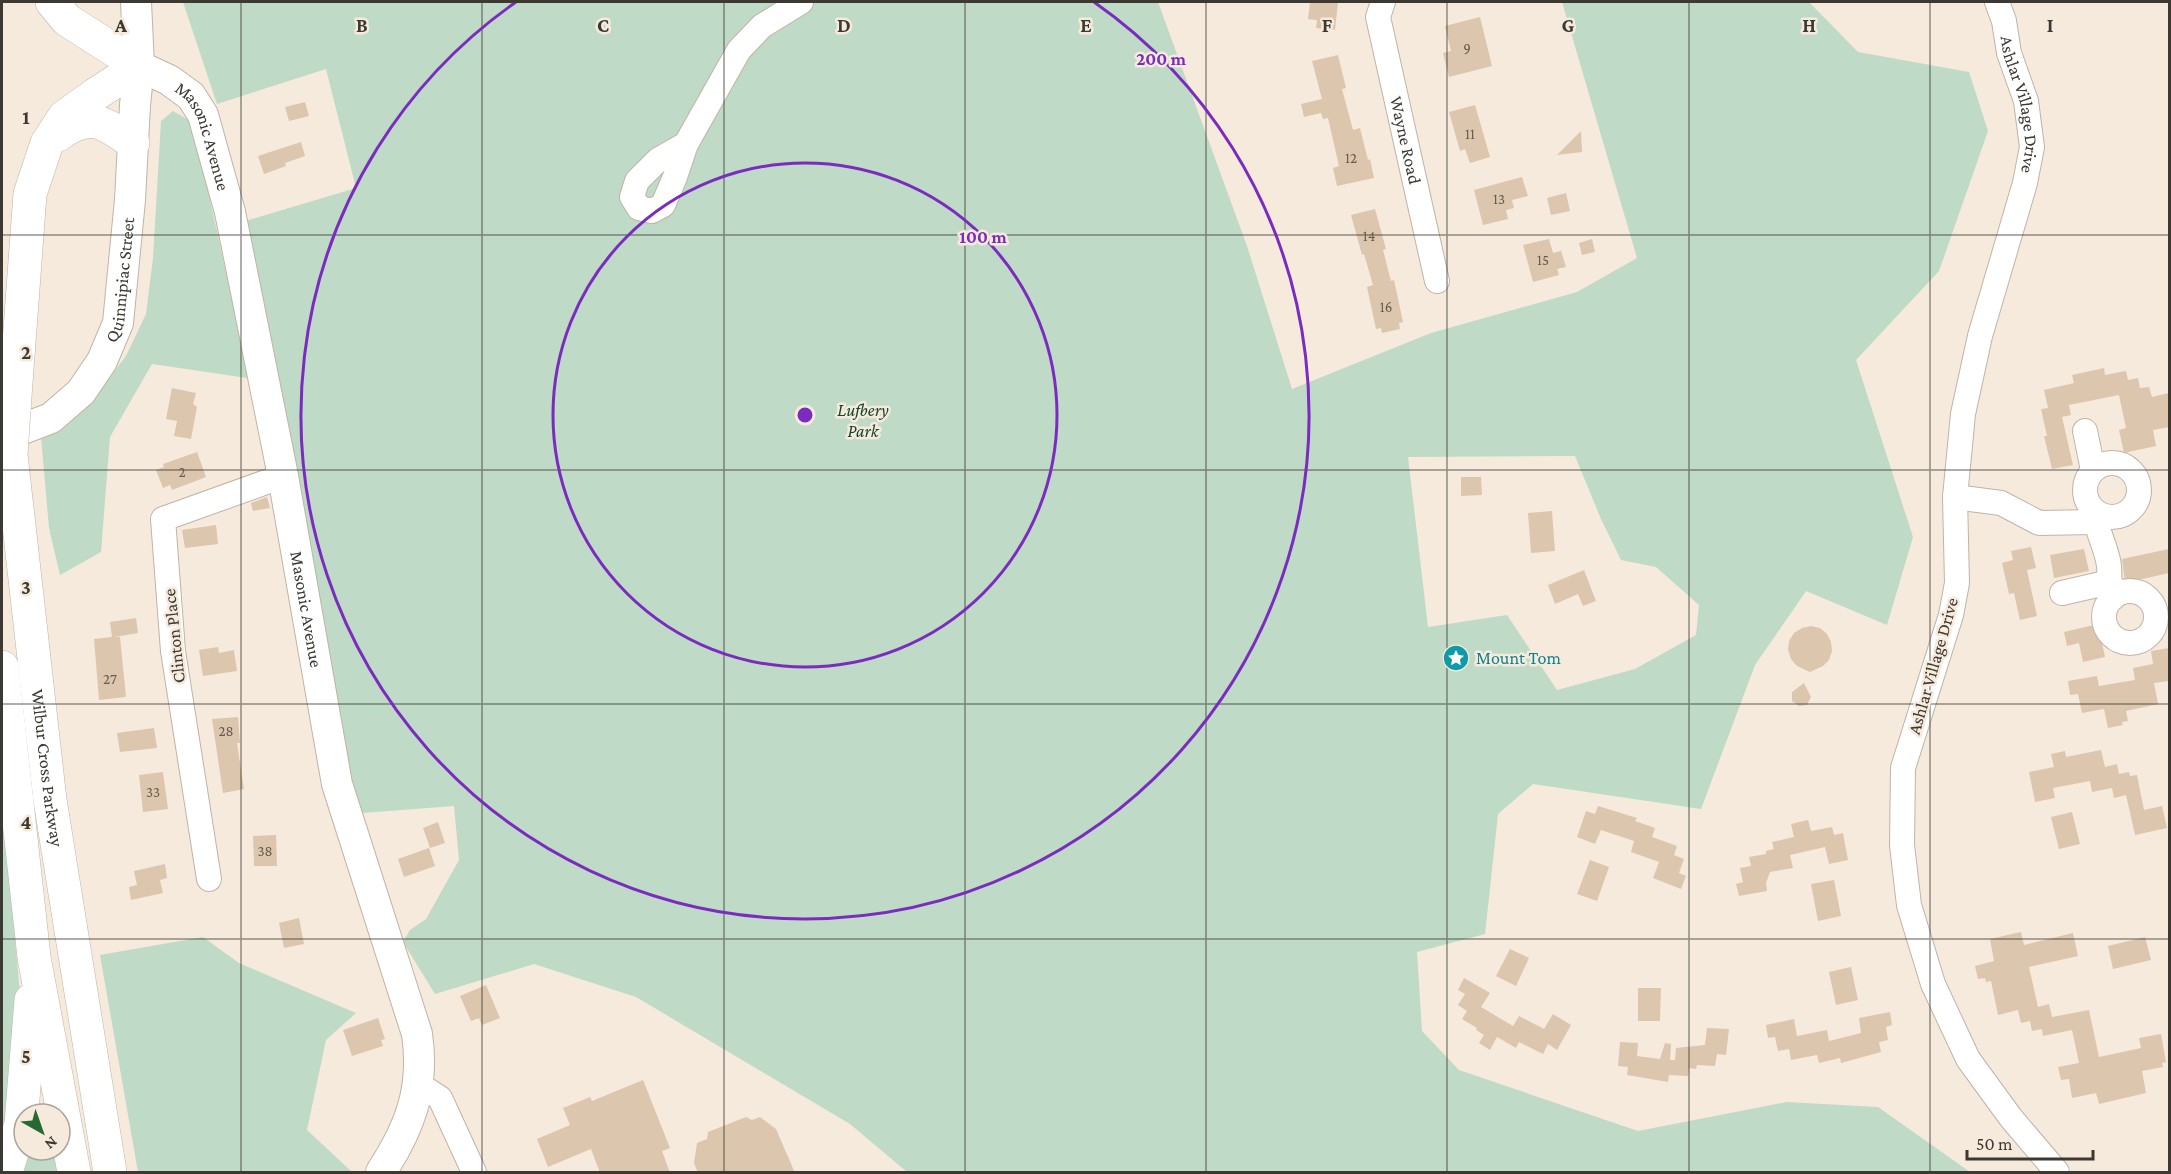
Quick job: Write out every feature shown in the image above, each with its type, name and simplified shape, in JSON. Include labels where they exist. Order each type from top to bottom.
[{"type":"highway","points":[[8,428],[30,194],[46,143],[64,117],[139,66],[67,20],[52,2]]},
{"type":"highway","points":[[46,143],[72,125],[92,120],[110,126],[133,142]]},
{"type":"highway","name":"Wilbur Cross Parkway","points":[[2,362],[50,801],[110,1173]]},
{"type":"highway","name":"Wilbur Cross Parkway","points":[[2,667],[34,957],[74,1173]]},
{"type":"highway","points":[[6,1173],[21,1124],[34,957]]},
{"type":"main road","name":"Quinnipiac Street","points":[[8,428],[39,423],[61,410],[81,393],[92,378],[113,337],[121,308],[130,200],[139,66],[136,2]]},
{"type":"main road","name":"Masonic Avenue","points":[[139,66],[169,80],[191,96],[203,115],[230,212],[284,476],[337,784],[417,1034],[421,1058],[418,1084],[406,1127],[381,1173]]},
{"type":"street","points":[[686,144],[739,50],[762,26],[801,2]]},
{"type":"street","name":"Wayne Road","points":[[1383,2],[1378,17],[1437,281]]},
{"type":"street","name":"Ashlar Village Drive","points":[[2004,8],[2009,53],[2026,101],[2032,147],[2025,183],[1980,336],[1963,414],[1956,497],[1957,583],[1951,615],[1903,768],[1902,844],[1909,905],[1933,984],[1968,1059],[2011,1118],[2057,1173]]},
{"type":"street","points":[[2085,431],[2093,470]]},
{"type":"street","points":[[1956,497],[2001,503],[2039,523],[2095,517],[2115,517],[2131,510],[2136,503],[2139,486],[2131,470],[2114,462],[2105,463],[2093,470],[2085,481],[2086,500],[2095,517],[2102,536],[2109,564],[2111,590],[2062,593]]},
{"type":"street","name":"Clinton Place","points":[[209,879],[173,651],[163,519],[284,476]]},
{"type":"street","points":[[418,1084],[440,1098],[474,1173]]},
{"type":"green space","name":"Lufbery Park","points":[[183,2],[1158,2],[1247,246],[1292,389],[1431,333],[1577,292],[1637,258],[1562,2],[1809,2],[1858,52],[1969,72],[1988,131],[1939,271],[1856,360],[1913,537],[1887,625],[1806,591],[1755,665],[1701,809],[1533,784],[1498,814],[1485,934],[1417,952],[1422,1031],[1459,1070],[1638,1131],[1787,1102],[1878,1107],[1970,1172],[907,1172],[850,1124],[636,997],[534,964],[435,994],[403,942],[410,930],[426,919],[459,860],[454,806],[362,813],[349,772],[242,222],[356,188],[326,69],[217,104]],"holes":[[[1575,456],[1621,560],[1656,567],[1699,605],[1696,635],[1635,669],[1557,690],[1507,615],[1428,627],[1408,457]]]},
{"type":"green space","points":[[173,111],[187,119],[194,127],[244,354],[247,378],[152,364],[110,437],[101,552],[60,575],[49,528],[41,437],[95,396],[126,356],[146,314],[153,258],[161,121]]},
{"type":"green space","points":[[2,818],[20,995],[2,1152]]},
{"type":"green space","points":[[203,937],[239,963],[356,1013],[326,1040],[307,1130],[352,1172],[138,1172],[100,955]]},
{"type":"green space","points":[[20,1162],[57,1162],[59,1172],[16,1172]]},
{"type":"building","points":[[1310,2],[1338,2],[1335,30],[1316,28],[1317,20],[1308,19]]},
{"type":"building","points":[[1480,17],[1492,66],[1449,77],[1443,53],[1451,51],[1445,26]]},
{"type":"building","points":[[1338,55],[1346,88],[1342,89],[1353,130],[1360,128],[1374,178],[1337,186],[1333,168],[1339,166],[1328,118],[1323,119],[1321,113],[1304,117],[1301,104],[1322,99],[1312,61]]},
{"type":"building","points":[[305,102],[309,116],[289,121],[285,107]]},
{"type":"building","points":[[1475,105],[1490,157],[1470,163],[1465,149],[1460,151],[1449,112]]},
{"type":"building","points":[[1581,131],[1582,152],[1557,155]]},
{"type":"building","points":[[301,142],[305,156],[264,174],[258,156]]},
{"type":"building","points":[[1522,177],[1528,196],[1512,200],[1514,208],[1506,210],[1508,219],[1483,225],[1474,190]]},
{"type":"building","points":[[1566,193],[1570,211],[1551,215],[1547,198]]},
{"type":"building","points":[[1375,209],[1386,249],[1383,250],[1391,281],[1394,280],[1403,322],[1399,323],[1400,329],[1382,333],[1381,328],[1376,329],[1367,287],[1373,285],[1351,215]]},
{"type":"building","points":[[1549,239],[1553,253],[1561,251],[1566,267],[1557,269],[1559,275],[1533,282],[1523,245]]},
{"type":"building","points":[[1592,239],[1595,252],[1582,255],[1579,243]]},
{"type":"building","points":[[2104,368],[2105,375],[2126,371],[2128,380],[2138,378],[2140,388],[2149,387],[2152,397],[2169,393],[2169,427],[2153,430],[2156,446],[2124,453],[2119,430],[2126,428],[2119,395],[2069,405],[2071,415],[2062,417],[2073,465],[2052,469],[2044,436],[2047,436],[2041,409],[2048,408],[2044,390],[2074,383],[2072,375]]},
{"type":"building","points":[[172,388],[196,393],[193,404],[197,407],[191,439],[174,436],[177,421],[166,419]]},
{"type":"building","points":[[197,452],[206,477],[172,490],[170,485],[163,488],[156,470],[164,467],[163,464]]},
{"type":"building","points":[[1461,477],[1481,477],[1482,495],[1461,496]]},
{"type":"building","points":[[267,497],[270,508],[253,511],[251,503]]},
{"type":"building","points":[[1552,511],[1555,551],[1531,553],[1528,513]]},
{"type":"building","points":[[216,525],[218,544],[185,548],[182,530]]},
{"type":"building","points":[[2031,547],[2036,568],[2027,570],[2037,616],[2020,620],[2014,593],[2009,594],[2002,563],[2013,560],[2011,551]]},
{"type":"building","points":[[2084,549],[2089,571],[2054,578],[2050,555]]},
{"type":"building","points":[[2169,549],[2169,573],[2125,583],[2122,559]]},
{"type":"building","points":[[1584,570],[1596,601],[1583,606],[1578,594],[1555,604],[1548,585]]},
{"type":"building","points":[[136,618],[138,633],[114,637],[120,637],[126,697],[99,700],[94,639],[112,637],[110,622]]},
{"type":"building","points":[[2098,624],[2105,657],[2083,662],[2079,643],[2067,646],[2064,632]]},
{"type":"building","points":[[1811,626],[1820,628],[1827,634],[1832,651],[1829,660],[1823,666],[1810,672],[1797,666],[1788,650],[1789,641],[1794,633]]},
{"type":"building","points":[[218,647],[219,653],[234,650],[237,671],[203,676],[199,650]]},
{"type":"building","points":[[2169,648],[2169,681],[2154,683],[2158,704],[2126,711],[2128,721],[2122,722],[2123,725],[2108,728],[2104,709],[2082,713],[2078,694],[2070,695],[2068,681],[2097,676],[2099,686],[2135,680],[2133,668],[2153,664],[2151,651]]},
{"type":"building","points":[[1804,683],[1811,697],[1807,705],[1799,706],[1792,701],[1792,692]]},
{"type":"building","points":[[238,717],[240,743],[237,743],[244,789],[223,793],[212,719]]},
{"type":"building","points":[[154,728],[157,748],[120,752],[117,733]]},
{"type":"building","points":[[2101,750],[2105,767],[2117,764],[2119,774],[2129,772],[2130,776],[2137,775],[2144,810],[2162,806],[2167,828],[2135,835],[2126,795],[2114,798],[2112,788],[2092,792],[2090,781],[2053,788],[2055,798],[2035,802],[2029,772],[2054,767],[2051,754],[2065,751],[2066,757]]},
{"type":"building","points":[[163,772],[168,809],[143,812],[139,775]]},
{"type":"building","points":[[1598,806],[1637,818],[1635,821],[1655,828],[1652,837],[1677,846],[1674,855],[1684,859],[1679,873],[1686,876],[1681,889],[1653,878],[1659,862],[1631,852],[1634,841],[1601,830],[1595,844],[1577,837],[1586,811],[1595,814]]},
{"type":"building","points":[[2072,812],[2080,844],[2059,849],[2051,817]]},
{"type":"building","points":[[1808,820],[1811,831],[1832,827],[1834,835],[1843,833],[1848,860],[1829,864],[1825,847],[1790,855],[1793,868],[1770,872],[1766,883],[1767,891],[1739,896],[1736,884],[1743,882],[1740,868],[1751,866],[1749,857],[1766,854],[1766,851],[1774,849],[1772,842],[1794,837],[1791,824]]},
{"type":"building","points":[[438,822],[445,843],[430,848],[423,828]]},
{"type":"building","points":[[276,835],[277,866],[254,866],[253,836]]},
{"type":"building","points":[[429,848],[435,866],[404,877],[398,859]]},
{"type":"building","points":[[1590,860],[1609,867],[1597,901],[1577,894]]},
{"type":"building","points":[[165,864],[167,878],[160,880],[163,893],[131,900],[129,887],[137,885],[134,871]]},
{"type":"building","points":[[1834,880],[1841,916],[1818,921],[1811,884]]},
{"type":"building","points":[[299,918],[304,944],[284,948],[279,923]]},
{"type":"building","points":[[2021,932],[2024,945],[2073,933],[2078,956],[2029,967],[2038,1007],[2049,1004],[2052,1017],[2089,1010],[2099,1057],[2141,1048],[2139,1038],[2161,1034],[2166,1062],[2162,1063],[2163,1067],[2142,1071],[2146,1093],[2099,1104],[2096,1093],[2072,1098],[2069,1079],[2061,1080],[2058,1067],[2079,1063],[2072,1030],[2043,1036],[2042,1029],[2032,1031],[2030,1021],[2021,1023],[2018,1010],[1998,1015],[1991,981],[1986,982],[1985,978],[1978,979],[1975,966],[1994,961],[1990,939]]},
{"type":"building","points":[[2145,937],[2151,960],[2113,969],[2108,946]]},
{"type":"building","points":[[1510,949],[1529,958],[1516,986],[1496,976]]},
{"type":"building","points":[[1851,967],[1858,1000],[1836,1005],[1829,972]]},
{"type":"building","points":[[1464,978],[1490,993],[1481,1007],[1513,1026],[1519,1016],[1544,1029],[1553,1014],[1571,1025],[1557,1050],[1548,1044],[1543,1054],[1519,1042],[1516,1048],[1497,1037],[1490,1050],[1479,1043],[1484,1035],[1462,1019],[1467,1011],[1458,1005],[1465,994],[1458,990]]},
{"type":"building","points":[[486,985],[500,1018],[482,1025],[479,1018],[471,1021],[460,996]]},
{"type":"building","points":[[1638,988],[1661,988],[1660,1021],[1638,1021]]},
{"type":"building","points":[[1890,1012],[1892,1025],[1886,1027],[1888,1040],[1879,1042],[1881,1052],[1841,1063],[1840,1058],[1819,1063],[1817,1055],[1791,1060],[1789,1049],[1778,1051],[1775,1037],[1768,1038],[1766,1025],[1794,1019],[1797,1036],[1827,1030],[1829,1041],[1861,1033],[1859,1018]]},
{"type":"building","points":[[378,1018],[385,1039],[381,1040],[383,1046],[352,1056],[343,1030]]},
{"type":"building","points":[[1707,1028],[1729,1029],[1726,1055],[1717,1054],[1715,1066],[1697,1065],[1696,1069],[1689,1068],[1688,1076],[1669,1075],[1668,1082],[1627,1075],[1628,1067],[1618,1066],[1620,1042],[1638,1043],[1637,1056],[1660,1059],[1665,1043],[1671,1044],[1670,1060],[1675,1060],[1676,1048],[1705,1045]]},
{"type":"building","points":[[643,1080],[670,1148],[662,1151],[670,1173],[600,1173],[591,1149],[548,1167],[537,1139],[570,1125],[563,1108],[590,1097],[592,1101]]},
{"type":"building","points":[[746,1117],[752,1120],[760,1117],[776,1129],[795,1173],[698,1173],[694,1163],[697,1143],[707,1139],[708,1132]]},
{"type":"place","name":"Mount Tom","points":[[1456,658]]}]
